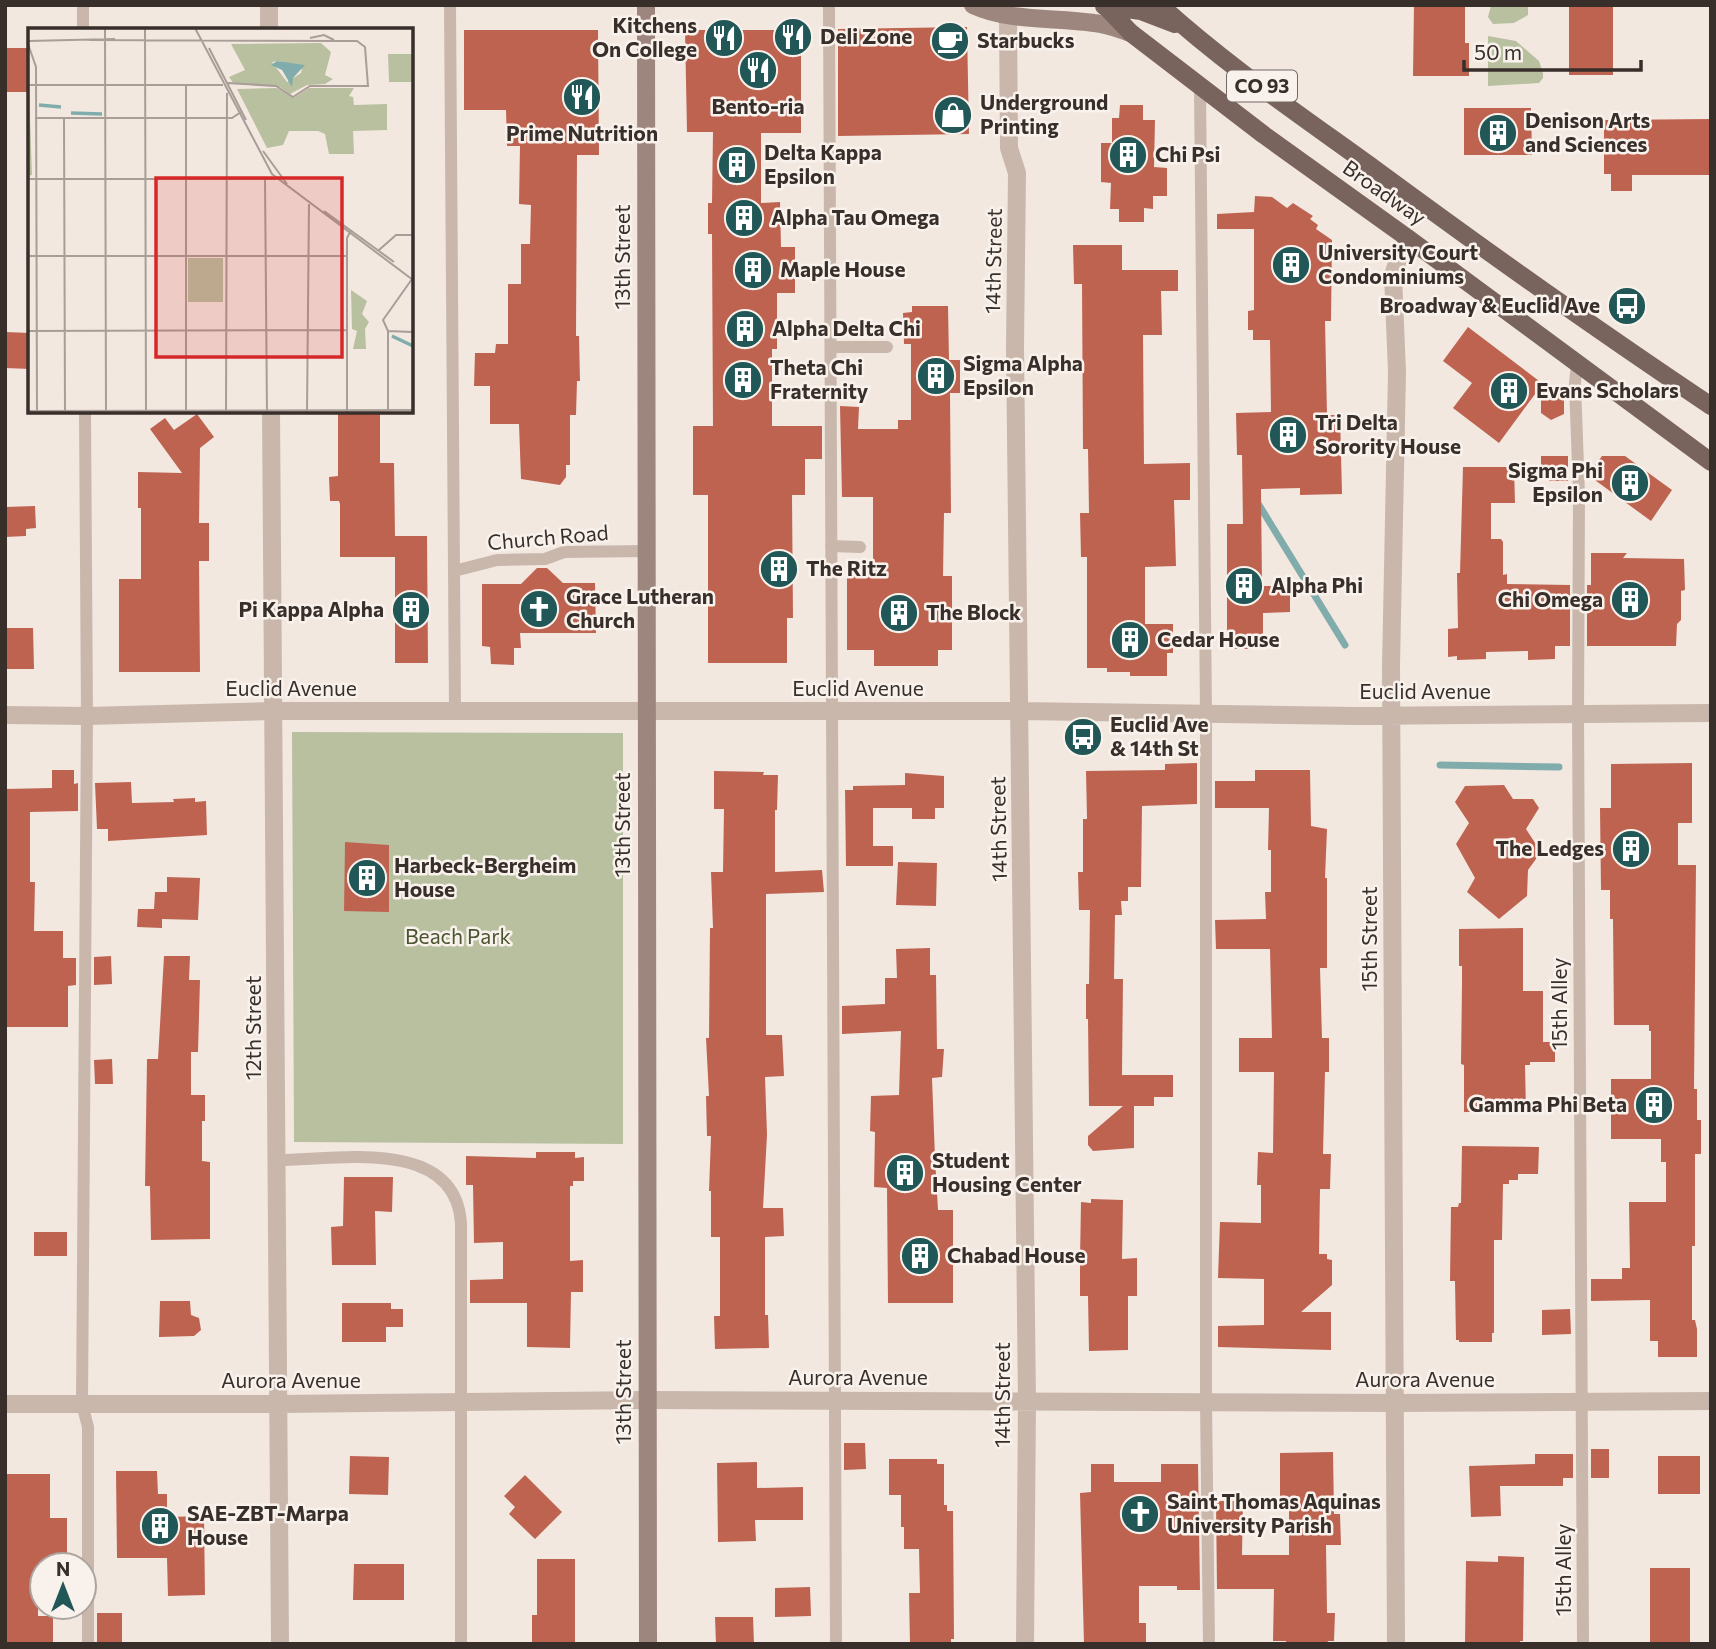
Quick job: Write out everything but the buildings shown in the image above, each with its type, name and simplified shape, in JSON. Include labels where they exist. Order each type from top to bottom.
[{"type":"main road","points":[[1104,5],[1141,11],[1185,28]]},
{"type":"main road","name":"Broadway","points":[[1104,5],[1131,33],[1200,87],[1711,462]]},
{"type":"main road","name":"Broadway","points":[[1160,5],[1185,28],[1472,241],[1711,406]]},
{"type":"street","points":[[270,5],[270,28]]},
{"type":"street","name":"13th Street","points":[[646,5],[648,1644]]},
{"type":"street","points":[[973,5],[1008,14],[1093,23],[1131,33]]},
{"type":"street","points":[[1096,5],[1104,5]]},
{"type":"street","name":"14th Street","points":[[1008,14],[1009,148],[1017,173],[1016,347],[1027,1403],[1025,1644]]},
{"type":"street","name":"15th Street","points":[[1396,1644],[1391,653],[1397,372],[1393,275],[1401,250],[1409,239]]},
{"type":"street","name":"12th Street","points":[[271,413],[278,1160],[279,1644]]},
{"type":"street","name":"Euclid Avenue","points":[[5,715],[87,716],[274,711],[1392,715],[1711,713]]},
{"type":"street","name":"Aurora Avenue","points":[[5,1404],[647,1400],[1027,1403],[1711,1401]]},
{"type":"lane","points":[[83,5],[83,28]]},
{"type":"lane","points":[[450,5],[455,711]]},
{"type":"lane","points":[[829,5],[836,1644]]},
{"type":"lane","points":[[1200,87],[1206,713],[1206,1403],[1209,1644]]},
{"type":"lane","points":[[831,347],[887,347]]},
{"type":"lane","name":"15th Alley","points":[[1577,363],[1583,1644]]},
{"type":"lane","points":[[85,413],[87,716],[82,1404],[88,1427],[88,1644]]},
{"type":"lane","points":[[831,546],[860,547]]},
{"type":"lane","name":"Church Road","points":[[454,571],[497,560],[545,559],[564,552],[645,551]]},
{"type":"lane","points":[[278,1160],[359,1157],[410,1161],[427,1169],[450,1190],[460,1210],[461,1644]]},
{"type":"green space","points":[[1491,5],[1528,5],[1528,15],[1514,23],[1493,24],[1488,17]]},
{"type":"green space","points":[[1488,36],[1516,41],[1539,61],[1543,78],[1539,83],[1488,86]]},
{"type":"green space","name":"Beach Park","points":[[292,732],[623,733],[623,1144],[294,1142]]},
{"type":"waterway","points":[[1259,505],[1345,645]]},
{"type":"waterway","points":[[1440,765],[1559,767]]},
{"type":"place","name":"Deli Zone","points":[[793,37]]},
{"type":"place","name":"Kitchens On College","points":[[724,38]]},
{"type":"place","name":"Starbucks","points":[[950,41]]},
{"type":"place","name":"Bento-ria","points":[[758,70]]},
{"type":"place","name":"Prime Nutrition","points":[[582,97]]},
{"type":"place","name":"Underground Printing","points":[[953,115]]},
{"type":"place","name":"Denison Arts and Sciences","points":[[1498,133]]},
{"type":"place","name":"Chi Psi","points":[[1128,155]]},
{"type":"place","name":"Delta Kappa Epsilon","points":[[737,165]]},
{"type":"place","name":"Alpha Tau Omega","points":[[744,218]]},
{"type":"place","name":"University Court Condominiums","points":[[1291,265]]},
{"type":"place","name":"Maple House","points":[[753,270]]},
{"type":"place","name":"Broadway & Euclid Ave","points":[[1627,306]]},
{"type":"place","name":"Alpha Delta Chi","points":[[745,329]]},
{"type":"place","name":"Sigma Alpha Epsilon","points":[[936,376]]},
{"type":"place","name":"Theta Chi Fraternity","points":[[743,380]]},
{"type":"place","name":"Evans Scholars","points":[[1509,391]]},
{"type":"place","name":"Tri Delta Sorority House","points":[[1288,435]]},
{"type":"place","name":"Sigma Phi Epsilon","points":[[1630,483]]},
{"type":"place","name":"The Ritz","points":[[779,569]]},
{"type":"place","name":"Alpha Phi","points":[[1244,586]]},
{"type":"place","name":"Chi Omega","points":[[1630,600]]},
{"type":"place","name":"Grace Lutheran Church","points":[[539,609]]},
{"type":"place","name":"Pi Kappa Alpha","points":[[411,610]]},
{"type":"place","name":"The Block","points":[[899,613]]},
{"type":"place","name":"Cedar House","points":[[1130,640]]},
{"type":"place","name":"Euclid Ave & 14th St","points":[[1083,737]]},
{"type":"place","name":"The Ledges","points":[[1631,849]]},
{"type":"place","name":"Harbeck-Bergheim House","points":[[367,878]]},
{"type":"place","name":"Gamma Phi Beta","points":[[1654,1105]]},
{"type":"place","name":"Student Housing Center","points":[[905,1173]]},
{"type":"place","name":"Chabad House","points":[[920,1256]]},
{"type":"place","name":"Saint Thomas Aquinas University Parish","points":[[1140,1514]]},
{"type":"place","name":"SAE-ZBT-Marpa House","points":[[160,1526]]}]
